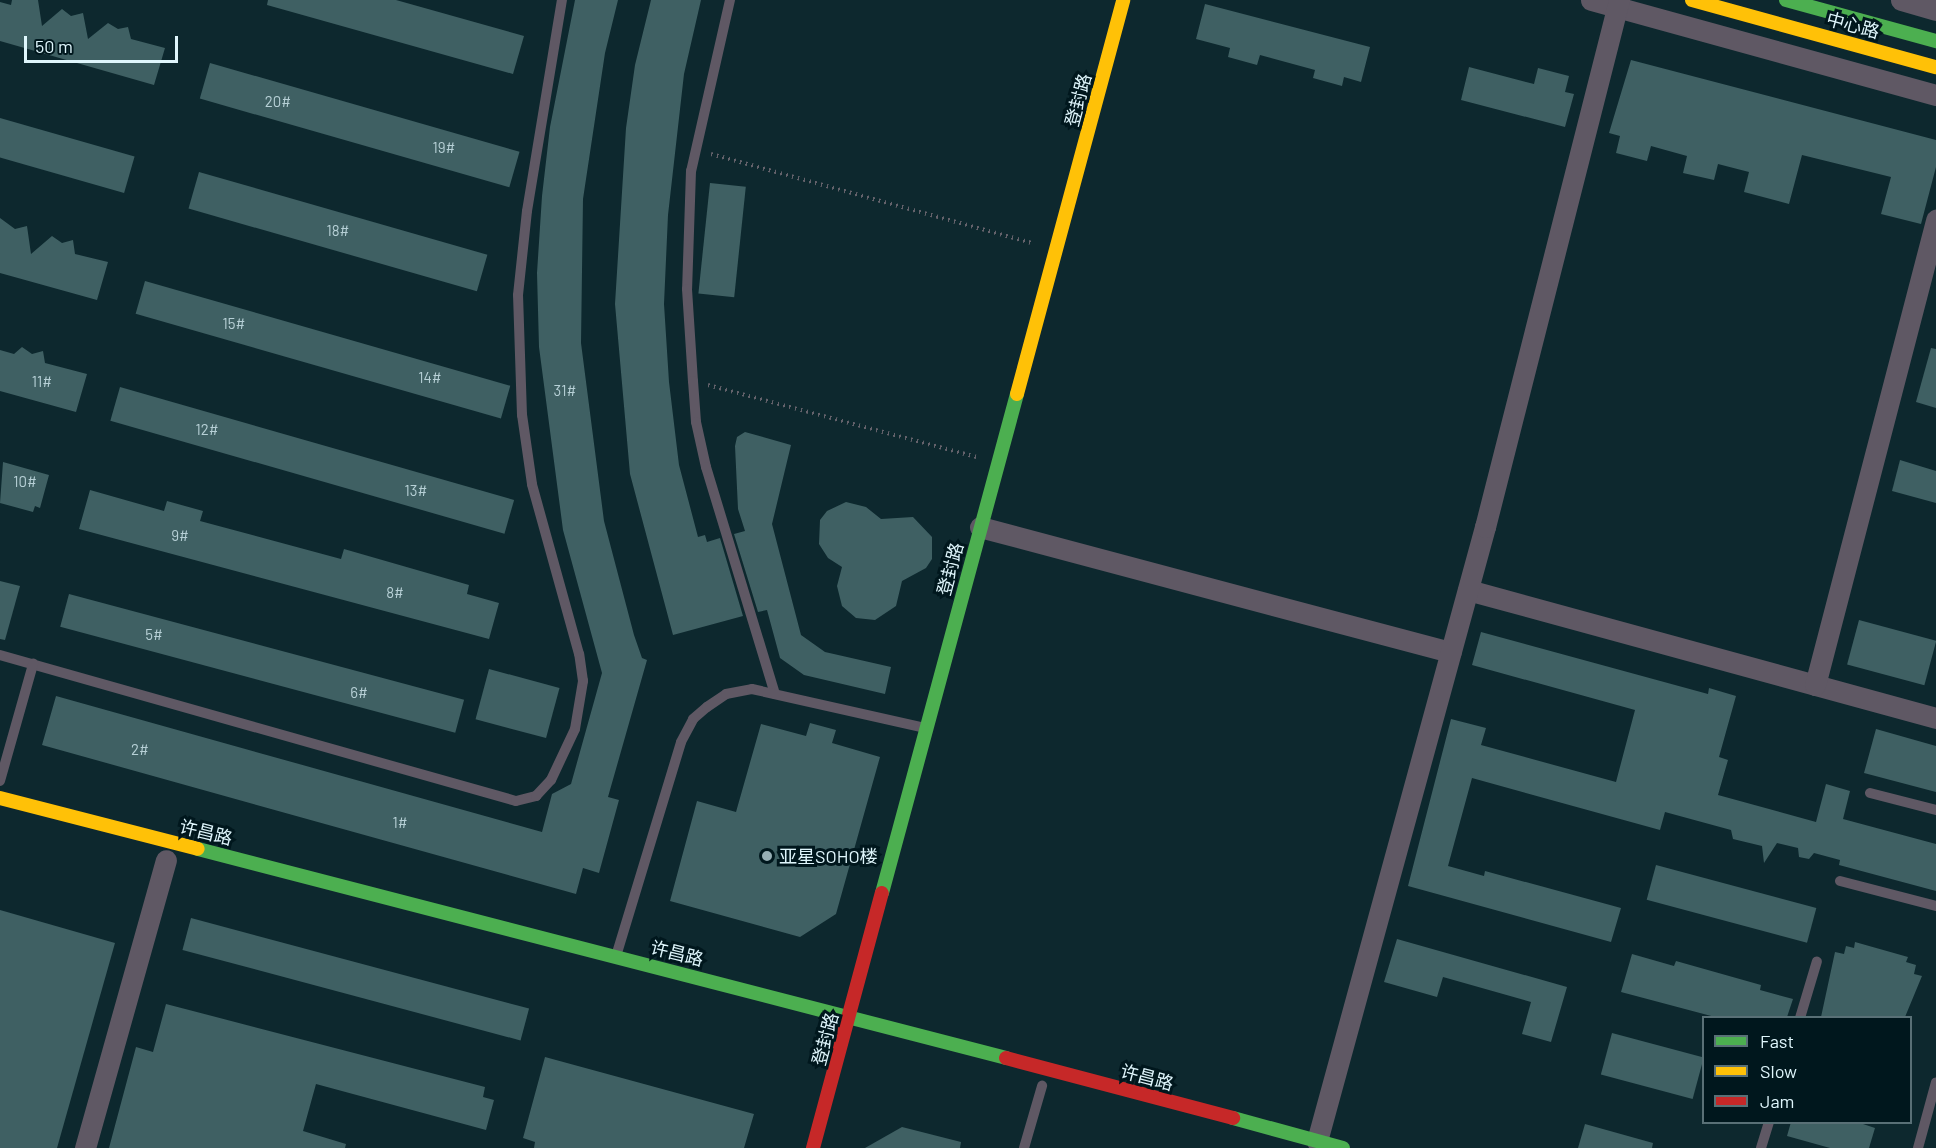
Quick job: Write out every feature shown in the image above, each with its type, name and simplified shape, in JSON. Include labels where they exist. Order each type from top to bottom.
[{"type":"main road","name":"登封路","points":[[813,1148],[846,1034],[1123,0]]},
{"type":"main road","name":"中心路","points":[[1692,0],[1936,67]]},
{"type":"main road","name":"中心路","points":[[1786,0],[1936,41]]},
{"type":"main road","name":"许昌路","points":[[0,798],[850,1016],[1343,1148]]},
{"type":"street","points":[[1591,0],[1618,4],[1936,95]]},
{"type":"street","points":[[1901,0],[1936,10]]},
{"type":"street","points":[[1317,1141],[1468,590],[1618,4]]},
{"type":"street","points":[[1815,685],[1936,219]]},
{"type":"street","points":[[980,527],[1451,652]]},
{"type":"street","points":[[1468,590],[1936,718]]},
{"type":"street","points":[[85,1148],[166,860]]},
{"type":"lane","points":[[0,655],[516,801],[536,796],[551,780],[575,729],[583,681],[579,654],[532,484],[522,415],[518,295],[527,211],[562,0]]},
{"type":"lane","points":[[730,0],[695,150],[687,245],[693,381],[696,422],[706,468],[775,694]]},
{"type":"lane","points":[[0,781],[33,664]]},
{"type":"lane","points":[[616,956],[681,742],[693,719],[726,694],[752,689],[927,729]]},
{"type":"lane","points":[[1870,793],[1936,810]]},
{"type":"lane","points":[[1840,881],[1936,906]]},
{"type":"lane","points":[[1800,1016],[1817,961]]},
{"type":"lane","points":[[1918,1148],[1936,1082]]},
{"type":"lane","points":[[1024,1148],[1042,1086]]},
{"type":"lane","points":[[1764,1147],[1769,1124]]},
{"type":"path","points":[[695,150],[1057,249]]},
{"type":"path","points":[[693,381],[998,462]]},
{"type":"building","points":[[12,0],[38,0],[42,26],[62,9],[71,16],[83,13],[88,39],[108,23],[118,29],[128,27],[131,39],[165,48],[154,85],[0,41],[0,2],[11,5]]},
{"type":"building","points":[[268,0],[396,0],[524,36],[513,74],[267,5]]},
{"type":"building","points":[[575,0],[618,0],[605,53],[583,199],[581,343],[604,521],[634,635],[642,658],[647,660],[608,797],[619,800],[599,873],[583,868],[576,894],[42,745],[56,696],[542,832],[552,794],[571,784],[602,673],[563,530],[539,347],[537,273],[542,196],[550,127]]},
{"type":"building","points":[[651,0],[701,0],[684,74],[668,215],[664,304],[669,382],[679,465],[698,537],[705,535],[707,542],[720,538],[743,616],[673,635],[630,474],[615,304],[626,128],[635,65]]},
{"type":"building","points":[[1205,4],[1370,47],[1361,82],[1344,77],[1342,86],[1313,78],[1315,70],[1260,55],[1257,65],[1228,57],[1230,48],[1196,39]]},
{"type":"building","points":[[1631,60],[1936,140],[1936,167],[1921,224],[1881,214],[1891,177],[1802,155],[1789,204],[1744,192],[1749,172],[1718,164],[1714,180],[1683,173],[1687,156],[1651,146],[1647,161],[1616,153],[1620,136],[1609,133]]},
{"type":"building","points":[[210,63],[520,152],[509,187],[200,99]]},
{"type":"building","points":[[1469,67],[1534,84],[1538,68],[1569,76],[1565,92],[1574,94],[1565,127],[1461,100]]},
{"type":"building","points":[[0,118],[135,157],[124,193],[0,158]]},
{"type":"building","points":[[199,172],[487,255],[477,291],[189,209]]},
{"type":"building","points":[[710,183],[746,187],[734,297],[698,293]]},
{"type":"building","points":[[0,218],[15,229],[27,226],[31,254],[52,236],[62,243],[73,240],[75,254],[108,262],[97,300],[0,273]]},
{"type":"building","points":[[145,281],[510,386],[501,418],[136,314]]},
{"type":"building","points":[[22,347],[32,354],[43,351],[45,363],[87,374],[76,412],[0,391],[0,350],[14,354]]},
{"type":"building","points":[[1931,348],[1936,349],[1936,408],[1916,402]]},
{"type":"building","points":[[120,387],[514,500],[504,534],[110,421]]},
{"type":"building","points":[[745,432],[791,445],[772,524],[801,635],[825,652],[891,667],[885,694],[804,675],[780,658],[767,610],[758,612],[734,534],[745,531],[738,509],[735,446],[737,437]]},
{"type":"building","points":[[1900,460],[1936,471],[1936,503],[1892,491]]},
{"type":"building","points":[[3,462],[49,475],[40,508],[35,506],[33,512],[0,503]]},
{"type":"building","points":[[90,490],[164,511],[167,501],[203,511],[200,521],[341,559],[344,549],[469,585],[467,594],[499,603],[489,639],[79,529]]},
{"type":"building","points":[[846,502],[866,507],[881,519],[913,517],[932,537],[932,559],[926,568],[902,581],[896,606],[875,620],[856,618],[842,606],[837,586],[842,567],[828,558],[819,544],[820,520],[827,511]]},
{"type":"building","points":[[0,581],[20,586],[5,640],[0,639]]},
{"type":"building","points":[[69,594],[464,700],[455,733],[60,627]]},
{"type":"building","points":[[1859,620],[1936,641],[1924,685],[1847,664]]},
{"type":"building","points":[[1481,632],[1708,694],[1709,688],[1736,696],[1719,757],[1728,760],[1718,795],[1816,822],[1826,784],[1850,791],[1843,819],[1936,844],[1936,891],[1839,865],[1840,860],[1814,853],[1809,859],[1799,857],[1798,848],[1777,843],[1764,863],[1762,846],[1733,839],[1731,830],[1665,812],[1660,830],[1472,778],[1448,866],[1484,876],[1485,871],[1621,908],[1611,942],[1408,886],[1451,719],[1486,728],[1481,745],[1616,782],[1635,710],[1472,665]]},
{"type":"building","points":[[489,669],[560,688],[546,738],[476,719]]},
{"type":"building","name":"亚星SOHO楼","points":[[810,723],[836,730],[832,743],[880,757],[836,914],[800,937],[670,901],[697,801],[736,812],[761,724],[806,736]]},
{"type":"building","points":[[1876,729],[1936,746],[1936,792],[1864,773]]},
{"type":"building","points":[[1656,865],[1816,908],[1807,943],[1647,900]]},
{"type":"building","points":[[0,910],[115,943],[57,1148],[0,1148]]},
{"type":"building","points":[[191,918],[529,1009],[521,1040],[182,950]]},
{"type":"building","points":[[1397,939],[1567,987],[1551,1042],[1522,1034],[1531,1002],[1443,977],[1437,997],[1384,982]]},
{"type":"building","points":[[1855,942],[1908,957],[1906,962],[1916,965],[1914,974],[1922,976],[1905,1016],[1821,1016],[1835,952],[1844,954],[1846,946],[1854,948]]},
{"type":"building","points":[[1632,954],[1674,966],[1676,961],[1761,985],[1760,990],[1793,999],[1787,1016],[1711,1016],[1621,992]]},
{"type":"building","points":[[166,1004],[485,1087],[483,1097],[494,1100],[486,1130],[316,1084],[303,1131],[346,1144],[345,1148],[109,1148],[136,1047],[153,1052]]},
{"type":"building","points":[[1612,1033],[1702,1057],[1693,1099],[1601,1075]]},
{"type":"building","points":[[545,1057],[754,1114],[744,1148],[534,1148],[535,1142],[523,1138]]},
{"type":"building","points":[[1585,1124],[1653,1143],[1652,1148],[1578,1148]]},
{"type":"building","points":[[1790,1124],[1863,1124],[1875,1128],[1869,1148],[1830,1148],[1787,1136]]},
{"type":"building","points":[[902,1127],[961,1142],[960,1148],[865,1148]]},
{"type":"traffic: fast","points":[[1786,0],[1936,41]]},
{"type":"traffic: fast","points":[[882,893],[1017,394]]},
{"type":"traffic: fast","points":[[198,849],[1006,1058]]},
{"type":"traffic: fast","points":[[1233,1118],[1343,1148]]},
{"type":"traffic: slow","points":[[1017,394],[1123,0]]},
{"type":"traffic: slow","points":[[1692,0],[1936,67]]},
{"type":"traffic: slow","points":[[0,798],[198,849]]},
{"type":"traffic: jam","points":[[813,1148],[882,893]]},
{"type":"traffic: jam","points":[[1006,1058],[1233,1118]]},
{"type":"place","name":"亚星SOHO楼","points":[[767,856]]}]
